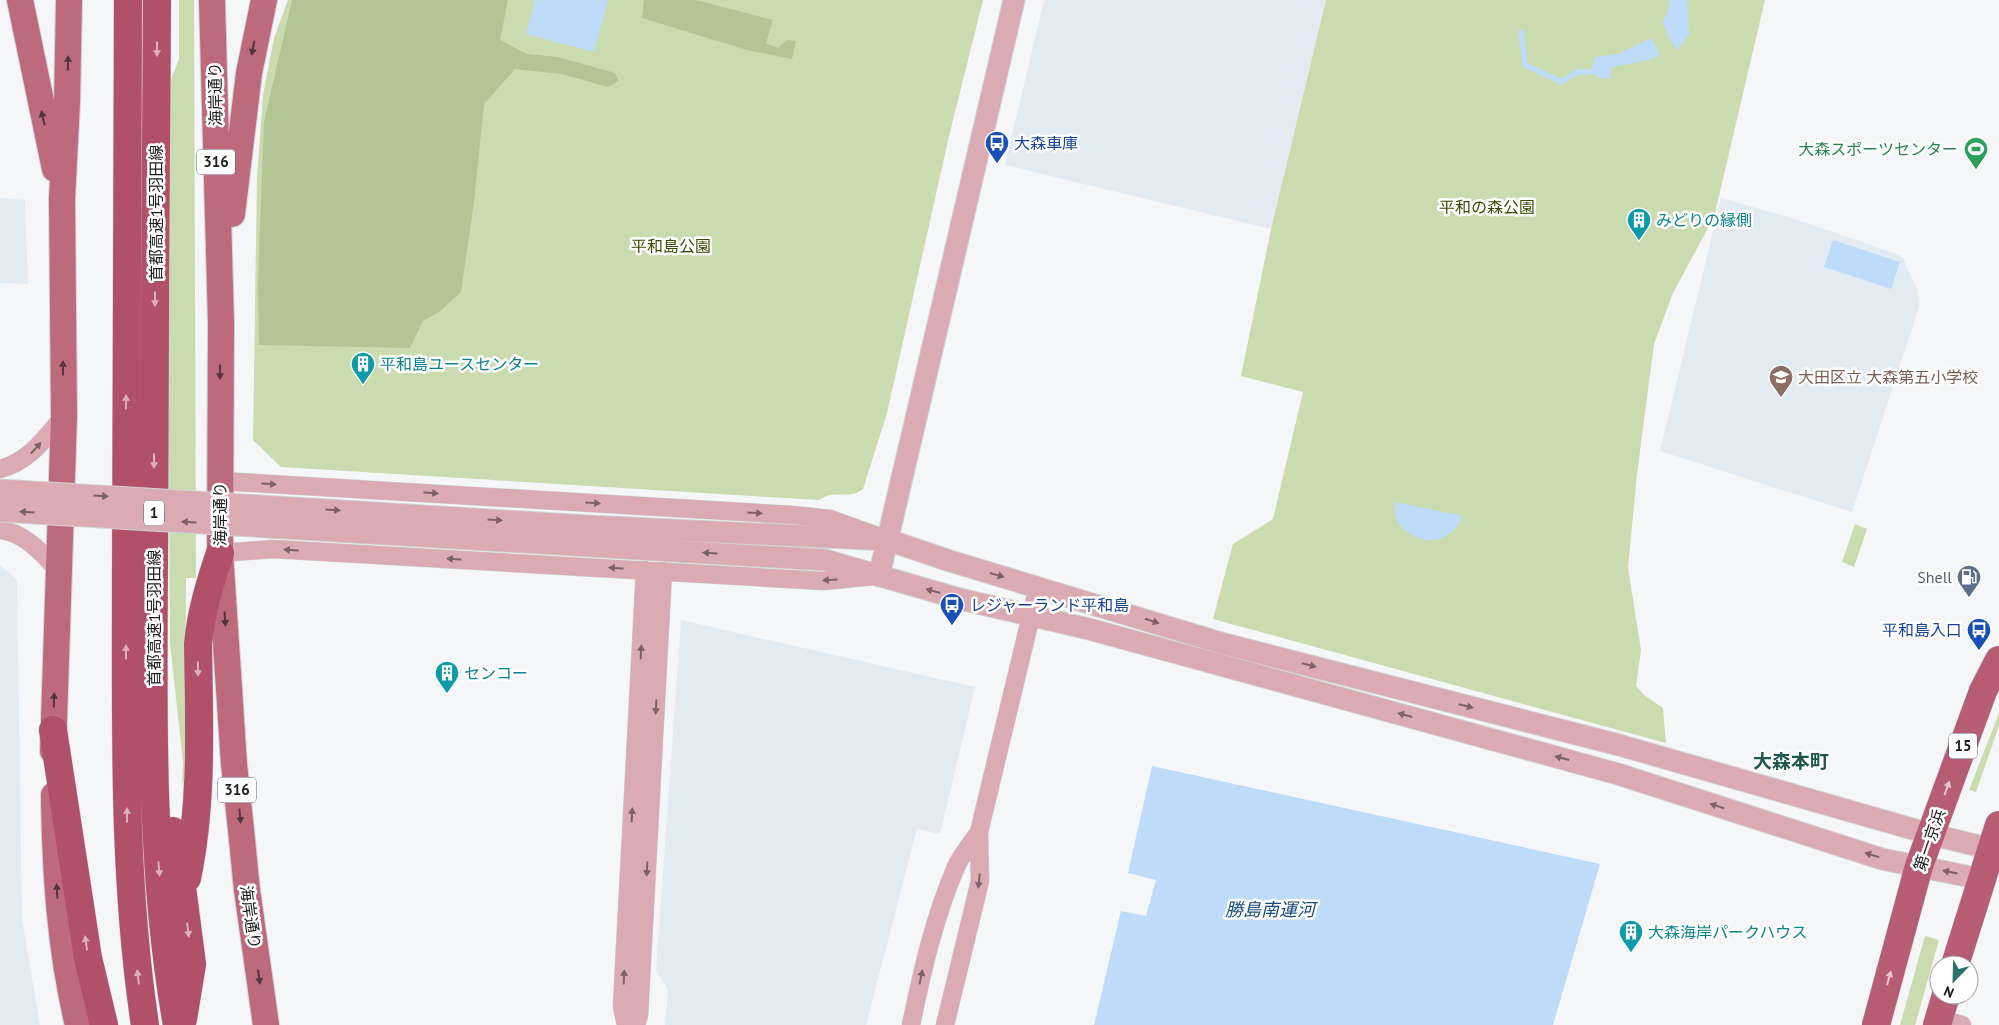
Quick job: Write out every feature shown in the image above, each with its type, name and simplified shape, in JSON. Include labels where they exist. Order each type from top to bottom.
[{"type":"highway","points":[[108,80],[117,0]]},
{"type":"highway","name":"首都高速1号羽田線","points":[[128,0],[125,458],[127,835],[137,972],[144,1025]]},
{"type":"highway","name":"首都高速1号羽田線","points":[[157,0],[153,674],[156,833],[167,969],[178,1025]]},
{"type":"highway","points":[[184,896],[192,854],[198,796],[198,644],[200,622],[205,599],[220,553]]},
{"type":"highway","name":"第一京浜","points":[[1876,1025],[1919,866],[1983,691],[1999,660]]},
{"type":"highway","points":[[153,674],[192,964],[182,1025]]},
{"type":"highway","points":[[53,730],[88,958],[104,1025]]},
{"type":"highway","points":[[1958,955],[1992,853]]},
{"type":"main road","points":[[20,0],[28,29],[41,108],[62,199]]},
{"type":"main road","points":[[69,0],[68,103],[62,199],[64,416],[53,730],[54,821],[58,905],[71,993],[78,1025]]},
{"type":"main road","name":"海岸通り","points":[[212,0],[220,323],[220,553],[234,764],[247,890],[266,1025]]},
{"type":"main road","points":[[220,323],[240,135],[255,38],[264,0]]},
{"type":"street","points":[[879,576],[1014,0]]},
{"type":"street","points":[[0,469],[17,463],[32,453],[64,416]]},
{"type":"street","points":[[220,481],[793,515],[830,519],[888,540],[1221,643],[1619,745],[1992,853]]},
{"type":"street","points":[[0,490],[588,536],[825,560],[1031,616],[1089,629],[1618,774],[1882,859],[1919,866],[1992,853]]},
{"type":"street","points":[[0,511],[588,536],[888,540]]},
{"type":"street","points":[[0,530],[9,531],[36,546],[58,570]]},
{"type":"street","points":[[220,553],[273,548],[824,581],[879,576]]},
{"type":"street","points":[[626,1025],[622,1006],[645,570]]},
{"type":"street","points":[[636,1025],[639,1015],[663,571]]},
{"type":"street","points":[[945,1025],[980,881],[979,832],[1038,587]]},
{"type":"street","points":[[911,1025],[926,955],[938,918],[957,866],[979,832]]},
{"type":"shaded area","points":[[1044,0],[1326,0],[1271,229],[1005,165]]},
{"type":"shaded area","points":[[0,198],[25,200],[28,284],[0,283]]},
{"type":"shaded area","name":"大田区立 大森第五小学校","points":[[1721,198],[1798,220],[1899,255],[1904,259],[1917,288],[1919,307],[1852,512],[1660,451]]},
{"type":"shaded area","points":[[0,565],[17,580],[22,918],[40,1025],[0,1025]]},
{"type":"shaded area","points":[[681,620],[975,687],[940,834],[917,829],[866,1025],[665,1025],[668,990],[656,970]]},
{"type":"green space","points":[[179,0],[194,0],[196,578],[186,578],[185,677],[189,689],[190,763],[182,785],[183,762],[170,643],[167,90],[179,59]]},
{"type":"green space","name":"平和島公園","points":[[288,0],[983,0],[949,136],[887,413],[863,489],[852,494],[831,495],[819,500],[281,467],[253,440],[257,178],[263,95],[274,38]]},
{"type":"green space","points":[[292,0],[508,0],[500,40],[527,54],[558,57],[615,73],[619,81],[608,87],[562,74],[515,69],[484,104],[474,202],[461,292],[439,312],[423,321],[410,348],[259,345],[258,281],[264,122]]},
{"type":"green space","points":[[644,0],[696,0],[773,20],[766,43],[778,48],[787,40],[796,41],[792,59],[747,50],[642,18]]},
{"type":"green space","name":"平和の森公園","points":[[1326,0],[1765,0],[1714,217],[1673,293],[1654,344],[1637,474],[1628,568],[1641,650],[1636,686],[1644,695],[1663,708],[1666,743],[1213,619],[1233,544],[1273,519],[1303,392],[1241,376],[1271,229]]},
{"type":"green space","points":[[1855,524],[1867,529],[1854,567],[1842,562]]},
{"type":"green space","points":[[1999,713],[1999,726],[1976,792],[1969,790]]},
{"type":"green space","points":[[1925,936],[1939,940],[1935,955],[1929,955],[1929,976],[1915,1025],[1900,1025]]},
{"type":"water","points":[[535,0],[608,0],[594,52],[526,34]]},
{"type":"water","points":[[1669,0],[1687,0],[1689,34],[1677,51],[1662,23],[1668,11]]},
{"type":"water","points":[[1651,38],[1660,55],[1649,60],[1612,67],[1609,79],[1599,78],[1591,69],[1596,57],[1618,54]]},
{"type":"water","points":[[1833,240],[1900,262],[1891,289],[1824,267]]},
{"type":"water","points":[[1395,502],[1463,516],[1459,524],[1447,535],[1440,539],[1425,540],[1407,532],[1400,525],[1396,518]]},
{"type":"water","name":"勝島南運河","points":[[1152,766],[1600,864],[1553,1025],[1094,1025],[1121,911],[1146,916],[1156,880],[1128,873]]},
{"type":"waterway","points":[[1521,32],[1525,65],[1562,82],[1577,72],[1594,72],[1599,69]]},
{"type":"place","name":"大森車庫","points":[[997,164]]},
{"type":"place","name":"大森スポーツセンター","points":[[1976,170]]},
{"type":"place","name":"みどりの縁側","points":[[1639,241]]},
{"type":"place","name":"平和島ユースセンター","points":[[363,385]]},
{"type":"place","name":"大田区立 大森第五小学校","points":[[1781,398]]},
{"type":"place","name":"Shell","points":[[1969,598]]},
{"type":"place","name":"レジャーランド平和島","points":[[952,626]]},
{"type":"place","name":"平和島入口","points":[[1979,651]]},
{"type":"place","name":"センコー","points":[[447,694]]},
{"type":"place","name":"大森海岸パークハウス","points":[[1631,953]]},
{"type":"district","name":"大森本町","points":[[1791,761]]}]
